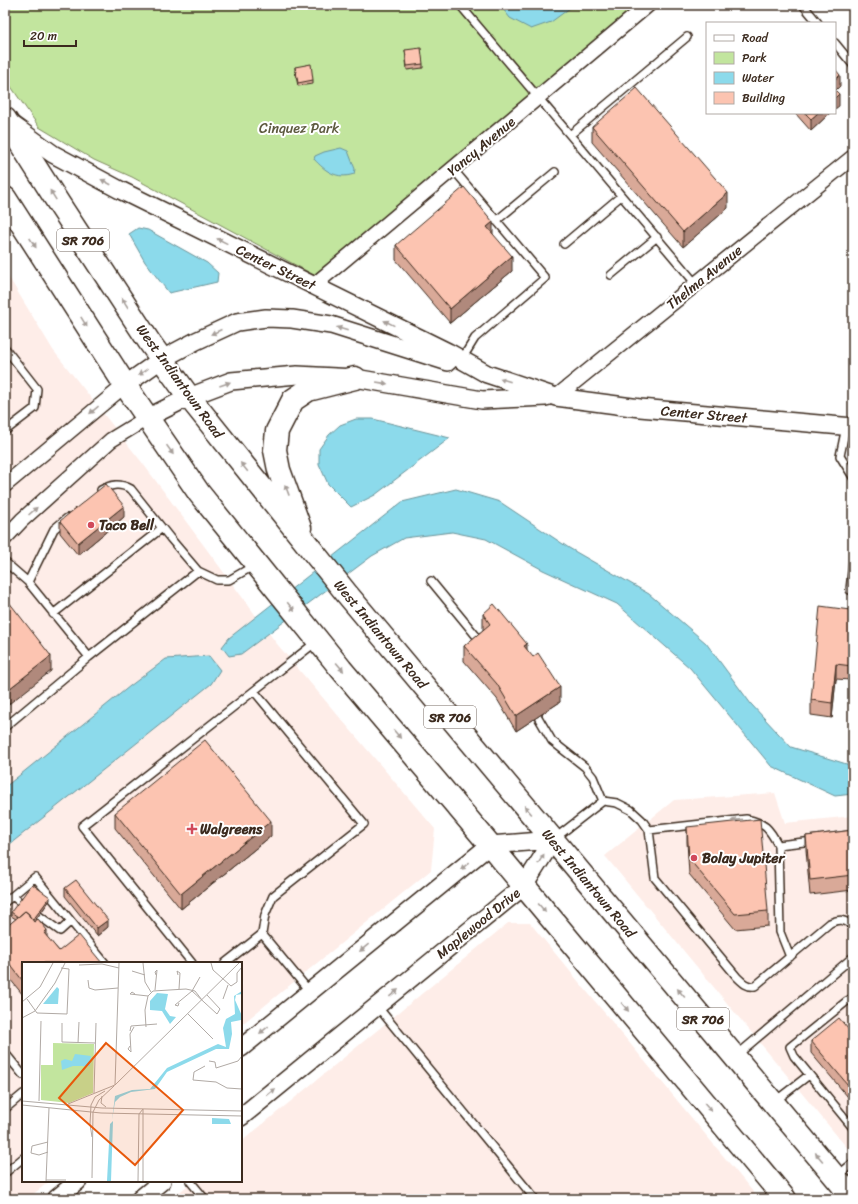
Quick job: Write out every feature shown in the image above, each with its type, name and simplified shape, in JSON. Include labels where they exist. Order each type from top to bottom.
[{"type":"main road","name":"West Indiantown Road","points":[[5,119],[59,204],[189,397],[347,594],[853,1198]]},
{"type":"main road","name":"SR 706","points":[[5,198],[124,385],[199,493],[312,633],[490,845],[780,1196]]},
{"type":"main road","points":[[310,549],[280,470],[275,450],[277,431],[293,400],[308,390],[355,378]]},
{"type":"street","name":"Yancy Avenue","points":[[313,286],[648,5]]},
{"type":"street","name":"Center Street","points":[[5,119],[53,154],[120,190],[462,360],[487,374],[556,397]]},
{"type":"street","name":"Thelma Avenue","points":[[556,397],[853,158]]},
{"type":"street","points":[[5,485],[124,385],[162,359],[237,322],[266,318],[292,319],[331,325],[487,374]]},
{"type":"street","name":"Center Street","points":[[5,538],[22,520],[111,440],[147,418],[189,397],[231,381],[297,375],[355,378],[482,400],[556,397],[640,408],[850,427]]},
{"type":"street","points":[[242,1047],[490,845],[552,840]]},
{"type":"street","name":"Maplewood Drive","points":[[242,1116],[524,886],[552,840]]},
{"type":"street","points":[[56,1199],[77,1182]]},
{"type":"street","points":[[140,1199],[161,1182]]},
{"type":"lane","points":[[460,5],[696,284]]},
{"type":"lane","points":[[803,5],[817,22]]},
{"type":"lane","points":[[570,135],[687,37]]},
{"type":"lane","points":[[836,44],[853,65]]},
{"type":"lane","points":[[453,169],[545,278],[475,338],[462,360]]},
{"type":"lane","points":[[496,221],[555,172]]},
{"type":"lane","points":[[564,244],[621,196]]},
{"type":"lane","points":[[611,275],[657,238]]},
{"type":"lane","points":[[5,348],[37,388],[35,408],[5,431]]},
{"type":"lane","points":[[850,427],[840,456],[853,477]]},
{"type":"lane","points":[[93,496],[109,485],[124,486],[131,489],[198,571],[217,580],[229,580],[256,564]]},
{"type":"lane","points":[[28,582],[54,529],[71,515]]},
{"type":"lane","points":[[53,614],[162,528]]},
{"type":"lane","points":[[5,562],[28,582],[89,657]]},
{"type":"lane","points":[[850,590],[853,562]]},
{"type":"lane","points":[[5,727],[89,657],[198,571]]},
{"type":"lane","points":[[431,581],[484,645]]},
{"type":"lane","points":[[191,962],[82,826],[254,690],[312,633]]},
{"type":"lane","points":[[226,962],[262,934],[265,915],[273,896],[364,824],[254,690]]},
{"type":"lane","points":[[538,717],[552,740],[585,767],[593,777],[603,801]]},
{"type":"lane","points":[[552,840],[603,801],[617,803],[631,810],[642,820],[649,830],[655,878],[744,984],[749,986],[755,986],[830,923],[840,919],[853,926]]},
{"type":"lane","points":[[649,830],[746,819],[759,821],[772,834],[778,845],[780,932],[790,957]]},
{"type":"lane","points":[[778,845],[823,840]]},
{"type":"lane","points":[[5,902],[35,876],[105,962]]},
{"type":"lane","points":[[12,896],[60,931],[71,921]]},
{"type":"lane","points":[[262,934],[310,992]]},
{"type":"lane","points":[[734,1057],[853,957]]},
{"type":"lane","points":[[853,998],[847,1001],[790,1047],[794,1056],[853,1128]]},
{"type":"lane","points":[[377,1006],[535,1199]]},
{"type":"lane","points":[[5,1053],[22,1074]]},
{"type":"lane","points":[[773,1103],[809,1075]]},
{"type":"lane","points":[[5,1109],[22,1095]]},
{"type":"lane","points":[[5,1173],[22,1159]]},
{"type":"lane","points":[[836,1177],[853,1163]]},
{"type":"lane","points":[[191,1182],[205,1199]]},
{"type":"shaded area","points":[[5,271],[53,350],[144,465],[277,644],[435,829],[431,870],[242,1024],[242,962],[22,962],[22,1182],[49,1182],[27,1199],[5,1199]]},
{"type":"shaded area","points":[[775,793],[785,823],[853,816],[853,1155],[605,856],[674,800]]},
{"type":"shaded area","points":[[508,923],[530,923],[759,1199],[171,1199],[192,1182],[242,1182],[242,1141]]},
{"type":"green space","name":"Cinquez Park","points":[[5,5],[637,5],[314,275],[132,177],[94,160],[39,127],[5,78]]},
{"type":"water","points":[[500,5],[574,5],[551,22],[531,29],[510,18]]},
{"type":"water","points":[[341,148],[348,151],[355,169],[354,174],[348,176],[337,175],[327,171],[314,159],[315,156],[324,152]]},
{"type":"water","points":[[138,228],[148,230],[207,263],[218,273],[217,282],[169,293],[145,262],[129,234]]},
{"type":"water","points":[[356,419],[373,419],[450,438],[375,495],[351,507],[328,484],[319,464],[319,449],[329,435],[340,425]]},
{"type":"water","points":[[456,489],[500,502],[569,548],[649,594],[706,643],[751,704],[791,747],[853,766],[853,794],[835,796],[771,766],[690,668],[617,604],[543,570],[486,539],[452,532],[404,538],[372,556],[241,654],[229,656],[222,647],[229,638],[402,502]]},
{"type":"water","points":[[209,656],[220,670],[211,684],[5,848],[5,787],[130,686],[166,659]]},
{"type":"building","points":[[421,48],[423,64],[407,66],[405,50]]},
{"type":"building","points":[[311,64],[313,80],[298,83],[295,67]]},
{"type":"building","points":[[836,70],[840,75],[836,79]]},
{"type":"building","points":[[637,88],[728,193],[683,232],[592,127]]},
{"type":"building","points":[[806,114],[817,114],[811,119]]},
{"type":"building","points":[[464,187],[493,222],[487,227],[512,256],[450,309],[396,245]]},
{"type":"building","points":[[106,484],[124,506],[78,543],[60,521]]},
{"type":"building","points":[[5,597],[51,656],[5,692]]},
{"type":"building","points":[[494,604],[527,644],[524,646],[533,657],[538,653],[560,687],[516,716],[497,684],[464,646],[490,624],[483,614]]},
{"type":"building","points":[[851,604],[853,605],[853,682],[850,681],[852,666],[836,664],[832,703],[811,700],[820,606],[850,610]]},
{"type":"building","points":[[205,740],[271,821],[181,894],[115,813]]},
{"type":"building","points":[[760,819],[768,911],[735,914],[689,859],[687,827]]},
{"type":"building","points":[[853,830],[853,875],[810,880],[806,836]]},
{"type":"building","points":[[76,880],[108,920],[97,928],[65,888]]},
{"type":"building","points":[[32,884],[50,897],[33,920],[25,911],[18,917],[11,912]]},
{"type":"building","points":[[25,911],[34,922],[38,919],[47,930],[44,933],[59,951],[79,935],[101,962],[22,962],[22,980],[5,958],[5,928]]},
{"type":"building","points":[[839,1018],[853,1035],[853,1091],[811,1041]]},
{"type":"place","name":"Taco Bell","points":[[91,525]]},
{"type":"place","name":"Walgreens","points":[[192,829]]},
{"type":"place","name":"Bolay Jupiter","points":[[694,858]]}]
